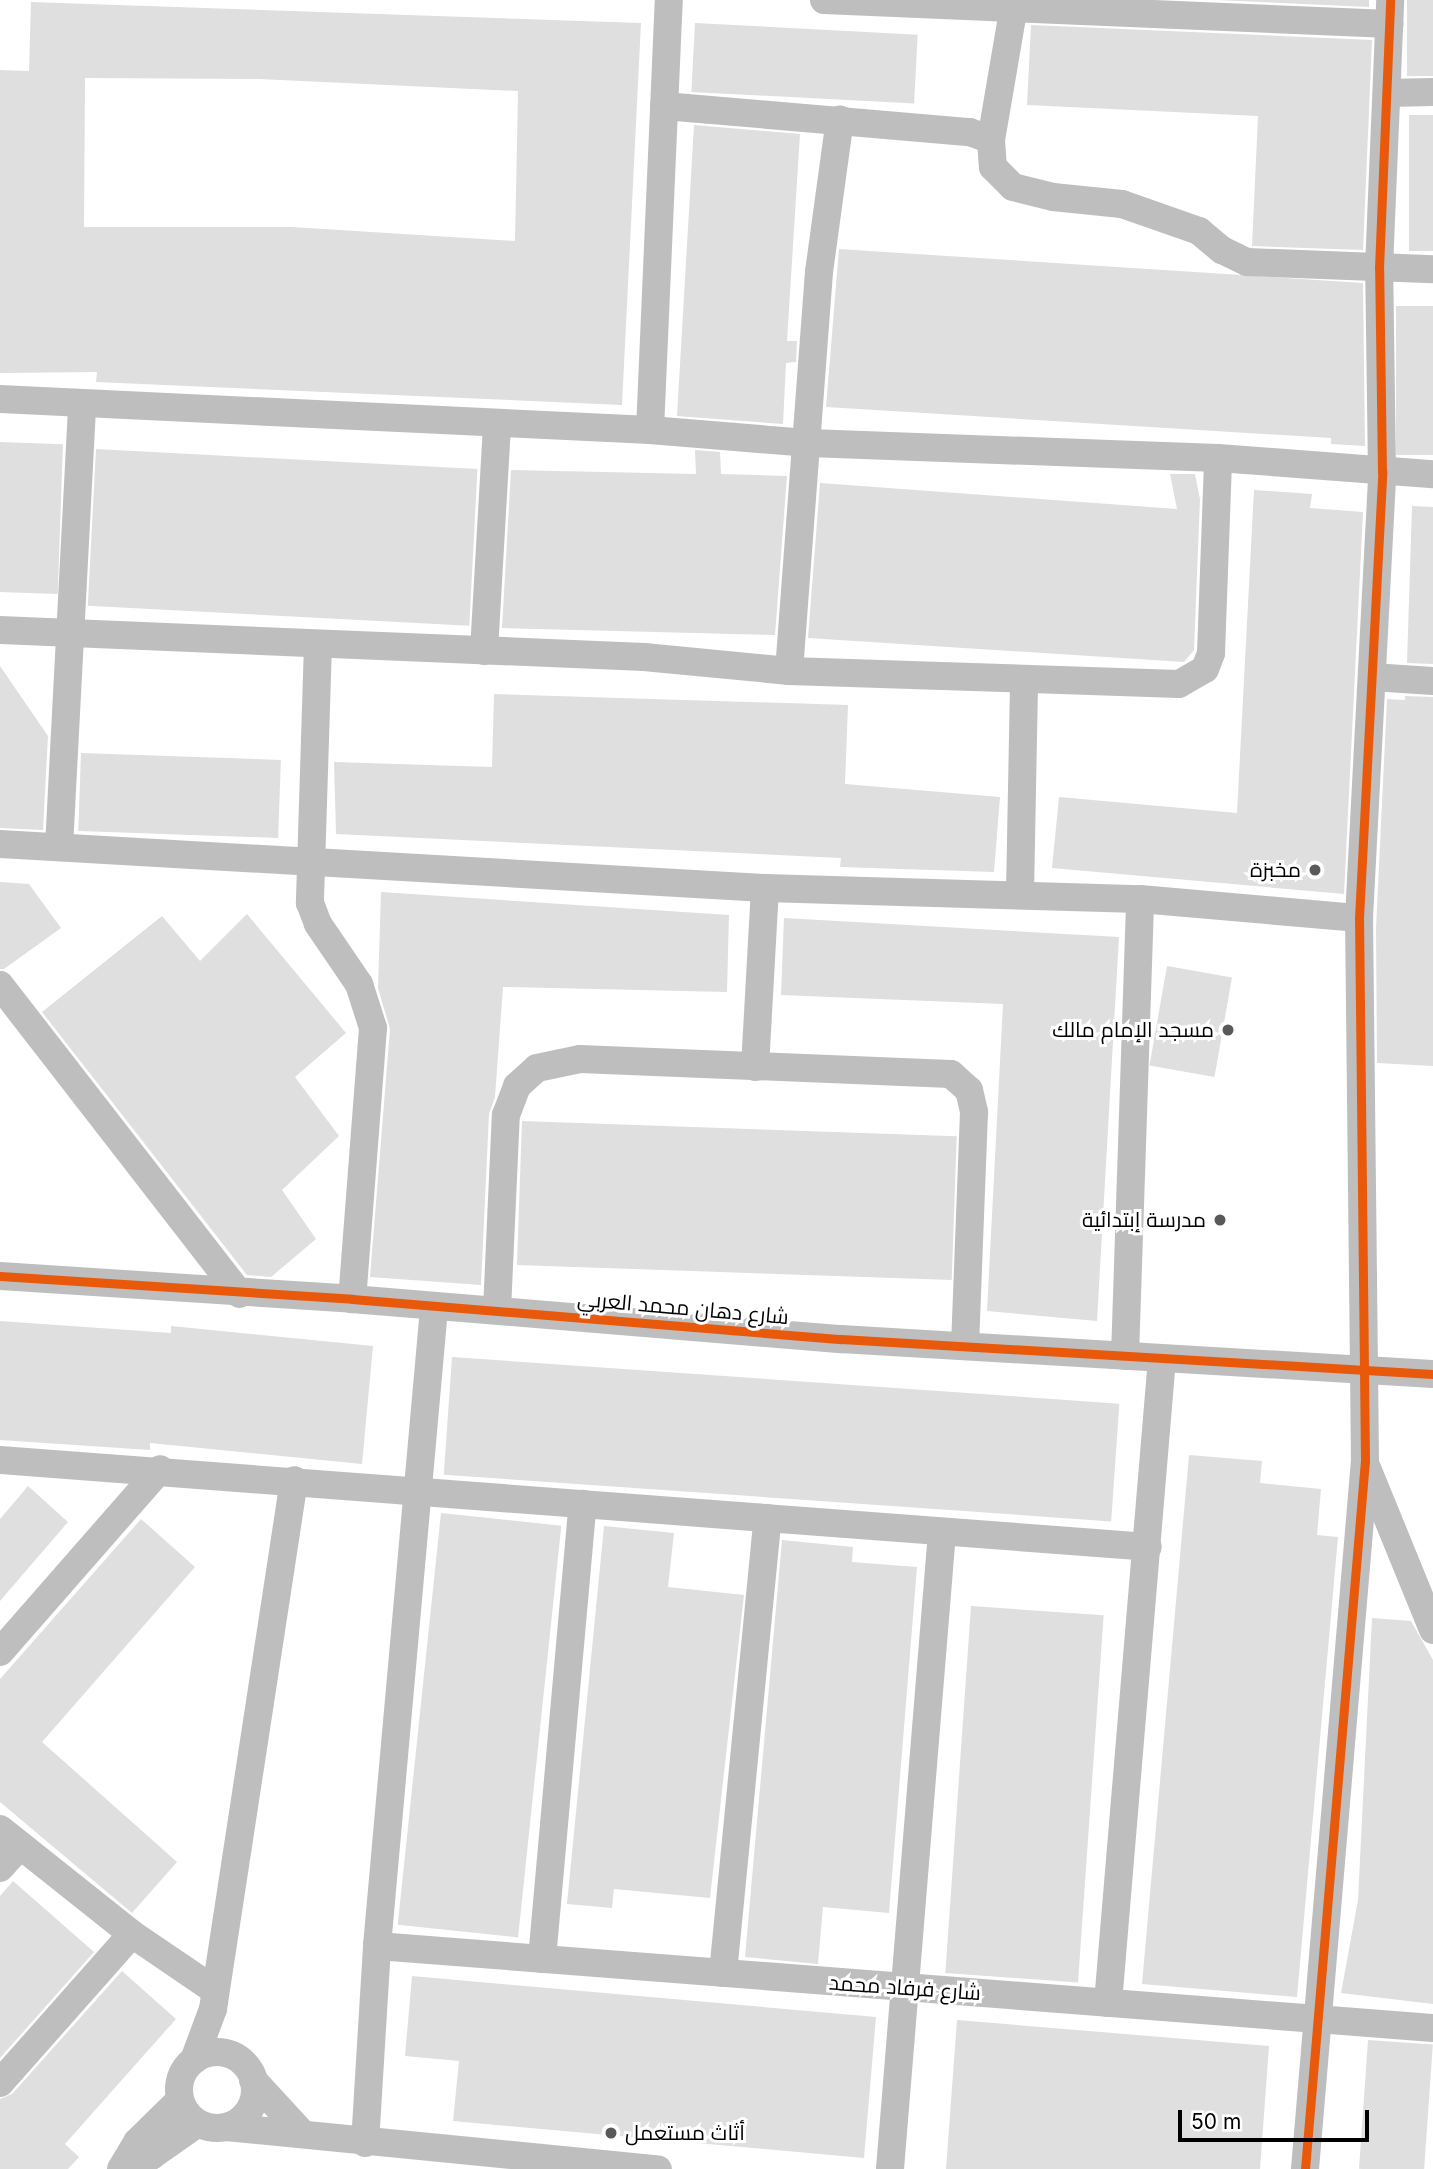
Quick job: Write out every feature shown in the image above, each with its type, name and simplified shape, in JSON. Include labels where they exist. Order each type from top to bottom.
[{"type":"street","points":[[650,430],[668,0]]},
{"type":"street","points":[[824,0],[1390,12],[1379,268],[1382,472],[1359,918],[1365,1461],[1314,2020],[1305,2169]]},
{"type":"street","points":[[1015,3],[991,140],[993,167],[1013,187],[1053,197],[1122,204],[1199,231],[1222,250],[1247,262],[1433,269]]},
{"type":"street","points":[[1387,93],[1433,92]]},
{"type":"street","points":[[664,106],[970,132],[991,140]]},
{"type":"street","points":[[789,671],[809,443],[819,272],[840,119]]},
{"type":"street","points":[[0,399],[650,430],[809,443],[1218,458],[1433,474]]},
{"type":"street","points":[[59,847],[82,405]]},
{"type":"street","points":[[484,651],[496,424]]},
{"type":"street","points":[[0,630],[644,657],[789,671],[1152,687],[1179,684],[1205,669],[1214,631],[1218,458]]},
{"type":"street","points":[[318,644],[308,863],[310,903],[318,924],[359,984],[373,1028],[352,1299]]},
{"type":"street","points":[[1372,677],[1433,681]]},
{"type":"street","points":[[1020,893],[1024,681]]},
{"type":"street","points":[[0,844],[765,888],[1020,893],[1140,899],[1359,918]]},
{"type":"street","points":[[755,1066],[765,888]]},
{"type":"street","points":[[1125,1356],[1140,899]]},
{"type":"street","points":[[0,985],[240,1294]]},
{"type":"street","points":[[497,1310],[506,1115],[516,1086],[537,1068],[580,1059],[951,1074],[961,1079],[974,1112],[965,1344]]},
{"type":"street","name":"شارع دهان محمد العربي","points":[[0,1276],[240,1294],[352,1299],[434,1308],[497,1310],[1162,1359],[1364,1368],[1433,1374]]},
{"type":"street","points":[[365,2143],[377,1946],[434,1308]]},
{"type":"street","points":[[1108,2003],[1162,1359]]},
{"type":"street","points":[[0,1460],[160,1469],[1147,1547]]},
{"type":"street","points":[[1365,1461],[1433,1630]]},
{"type":"street","points":[[0,1652],[160,1469]]},
{"type":"street","points":[[198,2123],[180,2100],[179,2085],[194,2060],[213,1999],[294,1480]]},
{"type":"street","points":[[542,1959],[583,1504]]},
{"type":"street","points":[[723,1973],[768,1518]]},
{"type":"street","points":[[890,2169],[942,1532]]},
{"type":"street","points":[[0,1868],[10,1837],[213,1999],[236,2057],[253,2080],[302,2132]]},
{"type":"street","points":[[0,2083],[132,1934]]},
{"type":"street","name":"شارع فرفاد محمد","points":[[377,1946],[1433,2028]]},
{"type":"street","points":[[194,2060],[214,2053],[236,2057]]},
{"type":"street","points":[[226,2127],[249,2109],[253,2080]]},
{"type":"street","points":[[123,2168],[137,2142],[180,2100]]},
{"type":"street","points":[[123,2168],[151,2156],[198,2123],[302,2132],[365,2143],[658,2169]]},
{"type":"building","points":[[1216,0],[1369,0],[1369,7]]},
{"type":"building","points":[[1407,0],[1433,0],[1433,76],[1407,76]]},
{"type":"building","points":[[31,2],[641,23],[622,405],[96,382],[97,372],[0,373],[0,70],[29,71]],"holes":[[[85,78],[259,79],[518,91],[515,241],[292,227],[84,227]]]},
{"type":"building","points":[[695,23],[918,35],[914,104],[691,92]]},
{"type":"building","points":[[1031,25],[1372,40],[1363,250],[1252,246],[1258,116],[1027,105]]},
{"type":"building","points":[[1409,115],[1433,115],[1433,251],[1409,251]]},
{"type":"building","points":[[694,125],[800,134],[787,341],[797,341],[796,362],[786,363],[783,424],[677,416]]},
{"type":"building","points":[[839,249],[1363,283],[1365,446],[1331,444],[1331,438],[826,407]]},
{"type":"building","points":[[1396,306],[1433,306],[1433,455],[1396,455]]},
{"type":"building","points":[[0,442],[63,444],[58,594],[0,592]]},
{"type":"building","points":[[96,449],[477,469],[469,626],[88,606]]},
{"type":"building","points":[[695,450],[720,452],[721,474],[787,476],[775,635],[502,628],[511,470],[696,474]]},
{"type":"building","points":[[1170,474],[1195,474],[1200,499],[1194,650],[1184,662],[808,638],[820,483],[1177,509]]},
{"type":"building","points":[[1254,490],[1312,494],[1310,508],[1363,512],[1344,894],[1052,868],[1059,797],[1237,813]]},
{"type":"building","points":[[1412,506],[1433,507],[1433,664],[1407,663]]},
{"type":"building","points":[[0,666],[48,736],[43,830],[0,828]]},
{"type":"building","points":[[494,694],[848,705],[845,784],[1000,797],[994,872],[840,867],[841,858],[336,834],[334,762],[492,767]]},
{"type":"building","points":[[1405,696],[1433,697],[1433,1066],[1377,1063],[1376,928],[1387,699],[1405,700]]},
{"type":"building","points":[[81,753],[281,760],[278,838],[78,831]]},
{"type":"building","points":[[0,882],[29,884],[61,928],[4,969],[0,969]]},
{"type":"building","points":[[381,892],[729,915],[727,992],[503,987],[495,1097],[489,1114],[481,1285],[370,1277],[390,1029],[378,988]]},
{"type":"building","points":[[247,914],[346,1033],[295,1077],[339,1136],[282,1190],[316,1239],[271,1277],[247,1275],[42,1012],[162,916],[200,961]]},
{"type":"building","points":[[784,918],[1119,937],[1097,1321],[987,1311],[1003,1004],[781,995]]},
{"type":"building","points":[[1167,966],[1232,977],[1214,1077],[1149,1065]]},
{"type":"building","points":[[522,1121],[957,1136],[952,1280],[517,1265]]},
{"type":"building","points":[[0,1321],[171,1333],[171,1326],[373,1346],[362,1464],[150,1443],[150,1450],[0,1440]]},
{"type":"building","points":[[452,1357],[1119,1404],[1111,1521],[444,1475]]},
{"type":"building","points":[[1189,1455],[1262,1461],[1260,1483],[1321,1489],[1317,1535],[1338,1537],[1297,1997],[1142,1984]]},
{"type":"building","points":[[28,1486],[68,1522],[0,1601],[0,1519]]},
{"type":"building","points":[[441,1513],[561,1526],[518,1937],[398,1925]]},
{"type":"building","points":[[141,1519],[195,1567],[42,1742],[177,1862],[132,1913],[0,1802],[0,1679]]},
{"type":"building","points":[[604,1526],[674,1533],[668,1587],[744,1595],[710,1898],[614,1889],[612,1908],[567,1904]]},
{"type":"building","points":[[782,1540],[853,1547],[852,1562],[917,1567],[889,1913],[823,1907],[818,1964],[745,1957]]},
{"type":"building","points":[[971,1606],[1104,1615],[1078,1982],[945,1973]]},
{"type":"building","points":[[1372,1618],[1411,1621],[1433,1660],[1433,2004],[1341,1993],[1358,1900]]},
{"type":"building","points":[[13,1881],[94,1952],[0,2058],[0,1896]]},
{"type":"building","points":[[122,1971],[176,2019],[65,2144],[79,2157],[68,2169],[0,2169],[0,2099],[12,2094]]},
{"type":"building","points":[[412,1976],[876,2017],[864,2158],[453,2121],[459,2061],[405,2056]]},
{"type":"building","points":[[957,2020],[1269,2046],[1260,2169],[946,2169]]},
{"type":"building","points":[[1368,2040],[1433,2045],[1424,2169],[1359,2169]]},
{"type":"cycle path","points":[[1305,2169],[1365,1461],[1359,918],[1382,472],[1379,268],[1390,0]]},
{"type":"cycle path","points":[[0,1276],[352,1299],[841,1339],[1433,1374]]},
{"type":"place","name":"مخبزة","points":[[1315,870]]},
{"type":"place","name":"مسجد الإمام مالك","points":[[1228,1030]]},
{"type":"place","name":"مدرسة إبتدائية","points":[[1220,1220]]},
{"type":"place","name":"أثاث مستعمل","points":[[611,2133]]}]
